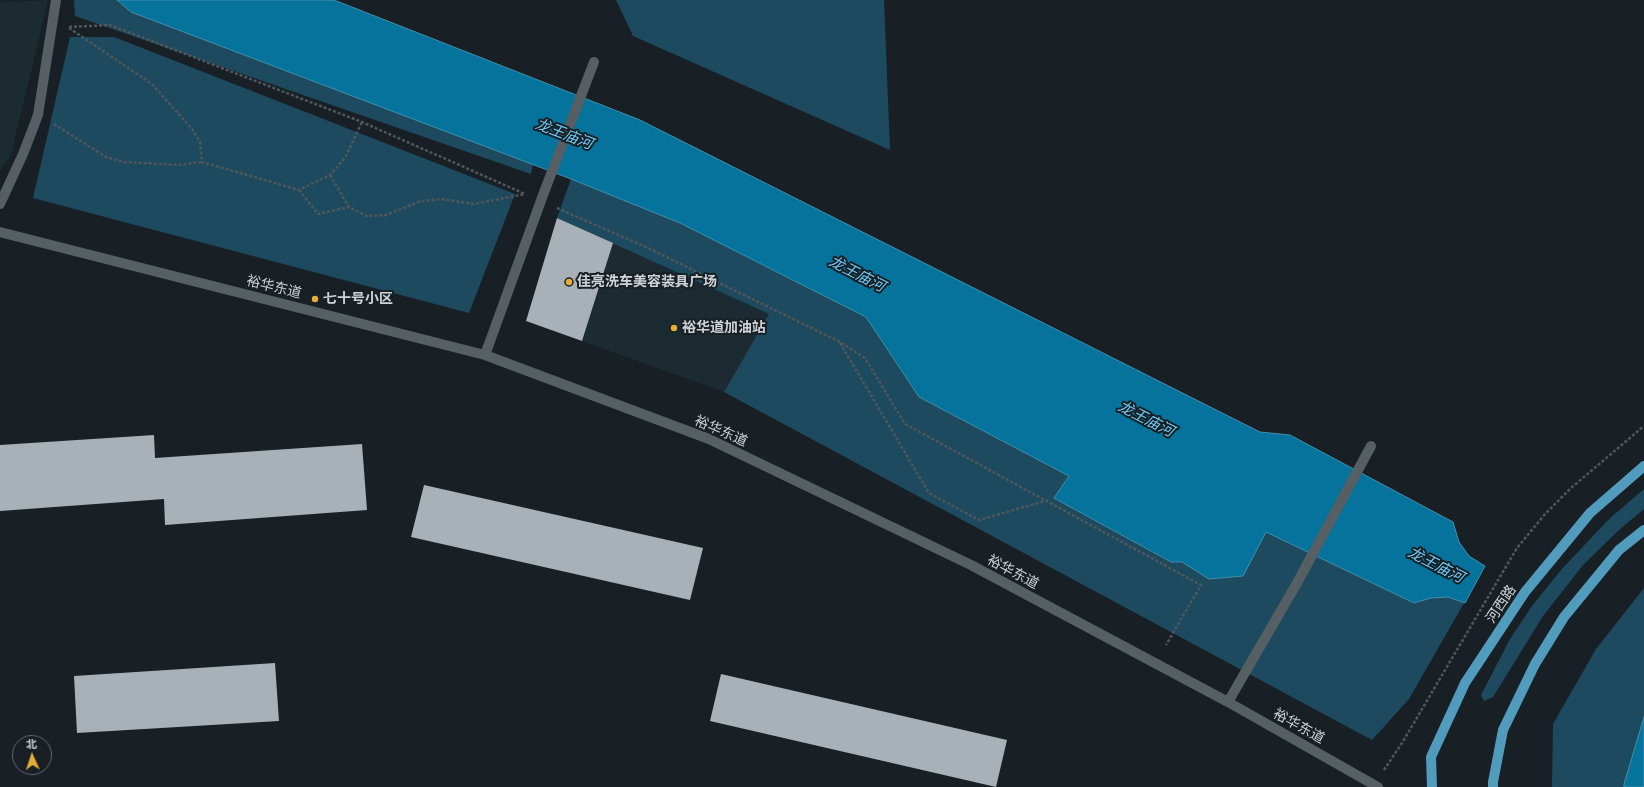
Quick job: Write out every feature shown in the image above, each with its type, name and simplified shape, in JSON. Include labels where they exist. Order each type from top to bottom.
[{"type":"main road","name":"河西路","points":[[1432,787],[1431,757],[1470,676],[1525,592],[1590,513],[1644,466]]},
{"type":"main road","points":[[1493,784],[1503,730],[1534,664],[1564,617],[1619,550],[1644,530]]},
{"type":"street","points":[[0,204],[23,154],[38,115],[56,0]]},
{"type":"street","points":[[485,355],[538,196],[594,62]]},
{"type":"street","name":"裕华东道","points":[[0,232],[485,355],[709,439],[971,565],[1228,702],[1377,786]]},
{"type":"street","points":[[1228,702],[1297,583],[1371,446]]},
{"type":"path","points":[[69,28],[110,24],[362,122],[525,194],[538,196]]},
{"type":"path","points":[[69,28],[152,84],[192,129],[200,142],[202,162]]},
{"type":"path","points":[[67,35],[69,28]]},
{"type":"path","points":[[38,115],[106,157],[124,162],[178,165],[202,162],[299,190],[318,214],[349,207]]},
{"type":"path","points":[[299,190],[330,175],[345,158],[362,122]]},
{"type":"path","points":[[330,175],[349,207],[366,216],[386,215],[421,201],[441,200],[474,204],[525,194]]},
{"type":"path","points":[[554,206],[648,248],[840,342],[865,358],[905,424],[1201,585],[1166,645]]},
{"type":"path","points":[[840,342],[929,493],[979,520],[1045,501]]},
{"type":"path","points":[[1377,786],[1517,548],[1545,514],[1571,488],[1644,426]]},
{"type":"shaded area","points":[[48,0],[11,155],[0,171],[0,2]]},
{"type":"shaded area","points":[[74,0],[117,0],[131,12],[533,164],[531,174],[75,16]]},
{"type":"shaded area","points":[[616,0],[884,0],[890,150],[633,36]]},
{"type":"shaded area","points":[[70,37],[114,37],[515,194],[469,313],[33,198]]},
{"type":"shaded area","points":[[571,179],[680,223],[866,317],[919,397],[1069,476],[1054,498],[1170,562],[1182,562],[1266,532],[1414,603],[1431,598],[1448,597],[1464,603],[1409,699],[1372,740],[724,392],[769,314],[557,218]]},
{"type":"shaded area","name":"裕华道加油站","points":[[613,243],[769,314],[724,392],[582,341]]},
{"type":"shaded area","points":[[1644,489],[1644,509],[1619,530],[1583,565],[1543,616],[1493,697],[1484,701],[1481,695],[1510,639],[1532,606],[1561,570],[1609,519]]},
{"type":"shaded area","points":[[1644,588],[1644,787],[1552,787],[1553,724],[1596,649]]},
{"type":"water","name":"龙王庙河","points":[[117,0],[334,0],[640,120],[1260,432],[1290,435],[1453,522],[1459,542],[1469,556],[1485,566],[1465,603],[1448,597],[1431,598],[1414,603],[1266,532],[1243,576],[1209,579],[1182,562],[1171,562],[1054,498],[1069,476],[919,397],[866,317],[680,223],[571,179],[131,12]]},
{"type":"water","points":[[1644,717],[1644,787],[1624,787],[1624,784]]},
{"type":"building","name":"佳亮洗车美容装具广场","points":[[557,218],[613,243],[582,341],[526,321]]},
{"type":"building","points":[[154,435],[155,458],[362,444],[367,510],[165,525],[164,499],[0,511],[0,445]]},
{"type":"building","points":[[424,485],[703,548],[690,600],[411,537]]},
{"type":"building","points":[[275,663],[279,721],[77,733],[74,676]]},
{"type":"building","points":[[721,674],[1007,740],[996,787],[710,721]]},
{"type":"place","name":"佳亮洗车美容装具广场","points":[[569,282]]},
{"type":"place","name":"七十号小区","points":[[315,299]]},
{"type":"place","name":"裕华道加油站","points":[[674,328]]}]
